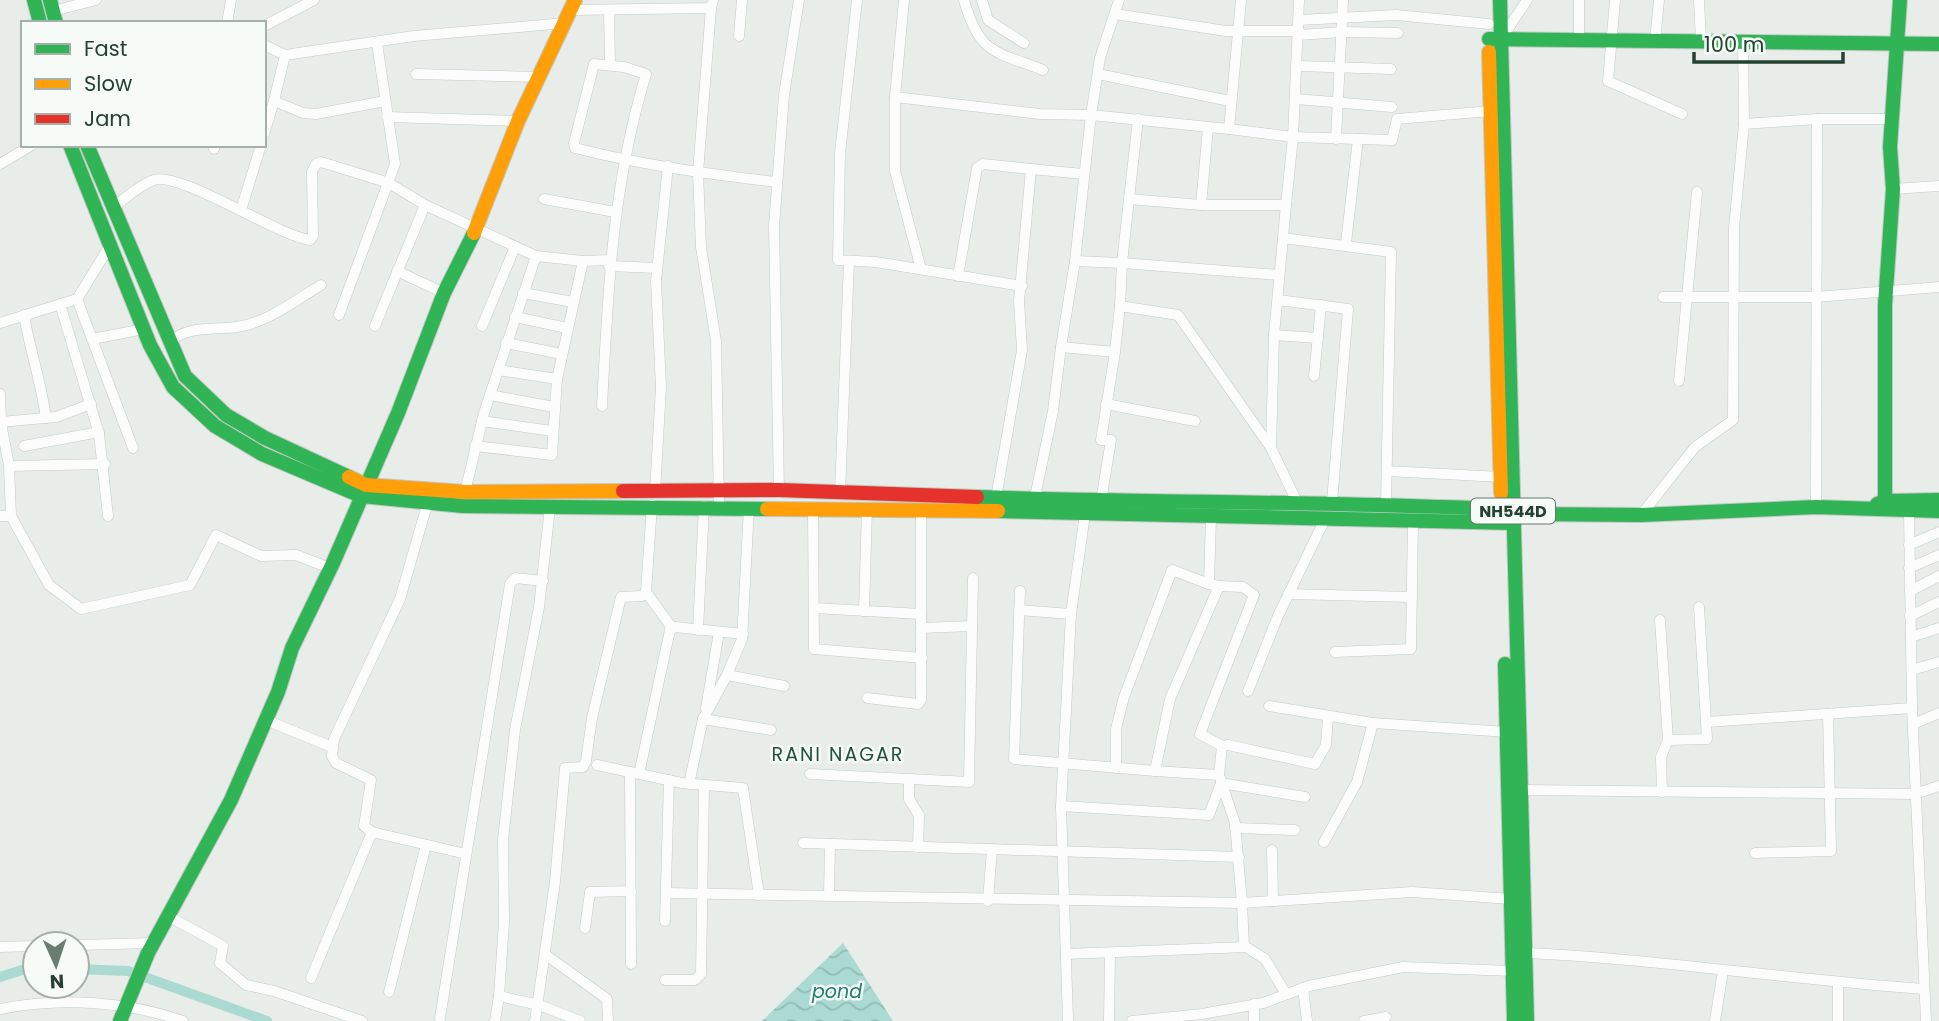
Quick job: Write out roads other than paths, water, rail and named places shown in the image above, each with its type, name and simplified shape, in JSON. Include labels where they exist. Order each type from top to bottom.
[{"type":"main road","points":[[34,0],[39,21]]},
{"type":"main road","name":"NH544D","points":[[1488,0],[1493,34],[1527,1021]]},
{"type":"main road","name":"NH544D","points":[[1500,0],[1493,34],[1490,111],[1498,195],[1501,477],[1509,516],[1507,732],[1514,1021]]},
{"type":"main road","points":[[1881,506],[1886,291],[1893,189],[1892,119],[1900,0]]},
{"type":"main road","points":[[120,1021],[150,948],[231,800],[266,720],[292,648],[364,491],[444,293],[475,229],[517,121],[571,11]]},
{"type":"main road","points":[[1493,34],[1579,41],[1939,44]]},
{"type":"main road","points":[[71,147],[144,329],[173,387],[215,426],[262,454],[364,491],[427,505],[550,507],[654,498]]},
{"type":"main road","points":[[88,147],[185,376],[226,415],[364,491],[654,498],[714,501],[749,507],[1325,519],[1641,515],[1881,506],[1939,500]]},
{"type":"main road","points":[[714,501],[779,490],[996,498],[1332,502],[1386,504],[1509,516]]},
{"type":"main road","points":[[1881,506],[1909,511],[1939,511]]},
{"type":"street","points":[[53,11],[96,0]]},
{"type":"street","points":[[227,21],[231,0]]},
{"type":"street","points":[[287,14],[288,0]]},
{"type":"street","points":[[266,25],[314,0]]},
{"type":"street","points":[[739,36],[742,0]]},
{"type":"street","points":[[779,490],[776,411],[779,328],[774,267],[776,182],[784,95],[799,0]]},
{"type":"street","points":[[857,0],[840,153],[838,260],[921,269],[1022,286]]},
{"type":"street","points":[[904,0],[895,97],[895,171],[921,269]]},
{"type":"street","points":[[964,0],[980,41],[1002,54],[1043,70]]},
{"type":"street","points":[[982,0],[988,20],[1024,43]]},
{"type":"street","points":[[1035,497],[1053,411],[1075,261],[1091,115],[1098,74],[1119,0]]},
{"type":"street","points":[[1229,129],[1241,0]]},
{"type":"street","points":[[1271,448],[1274,335],[1299,66],[1299,0]]},
{"type":"street","points":[[1336,139],[1343,0]]},
{"type":"street","points":[[1299,29],[1343,16],[1409,16],[1493,34],[1527,0]]},
{"type":"street","points":[[1579,0],[1579,41]]},
{"type":"street","points":[[1615,0],[1609,41],[1610,83],[1682,114]]},
{"type":"street","points":[[1655,41],[1659,0]]},
{"type":"street","points":[[1699,0],[1701,41]]},
{"type":"street","points":[[266,46],[285,55],[377,43],[571,11],[712,4],[698,172],[701,247],[716,341],[714,501],[698,629]]},
{"type":"street","points":[[609,10],[610,65]]},
{"type":"street","points":[[1115,14],[1236,32],[1299,29],[1398,33]]},
{"type":"street","points":[[1641,515],[1695,447],[1733,420],[1734,228],[1744,124],[1743,42]]},
{"type":"street","points":[[339,315],[396,158],[387,117],[377,43]]},
{"type":"street","points":[[266,127],[285,55]]},
{"type":"street","points":[[602,406],[609,263],[615,212],[624,159],[646,73],[594,64],[574,146],[624,159],[776,182]]},
{"type":"street","points":[[1299,66],[1391,69]]},
{"type":"street","points":[[416,74],[539,77]]},
{"type":"street","points":[[1098,74],[1230,101]]},
{"type":"street","points":[[895,97],[1040,114],[1091,115],[1293,137],[1336,139],[1392,140],[1397,119],[1490,111]]},
{"type":"street","points":[[1296,99],[1392,107]]},
{"type":"street","points":[[274,101],[303,113],[316,114],[385,101]]},
{"type":"street","points":[[387,117],[517,121]]},
{"type":"street","points":[[1101,500],[1111,440],[1101,440],[1115,352],[1138,119]]},
{"type":"street","points":[[1744,124],[1817,119],[1892,119]]},
{"type":"street","points":[[1816,507],[1817,119]]},
{"type":"street","points":[[1201,205],[1208,128]]},
{"type":"street","points":[[1346,243],[1358,139]]},
{"type":"street","points":[[0,164],[29,147]]},
{"type":"street","points":[[241,210],[260,147]]},
{"type":"street","points":[[113,207],[159,180],[241,210],[310,240],[313,236],[312,172],[316,164],[325,162],[389,183],[425,205],[536,256],[657,268]]},
{"type":"street","points":[[958,276],[976,168],[983,164],[1083,174]]},
{"type":"street","points":[[668,166],[657,268],[662,387],[646,592],[672,628]]},
{"type":"street","points":[[996,498],[1022,349],[1019,302],[1031,169]]},
{"type":"street","points":[[1893,189],[1939,186]]},
{"type":"street","points":[[1679,381],[1697,192]]},
{"type":"street","points":[[544,199],[615,212]]},
{"type":"street","points":[[1129,199],[1201,205],[1286,205]]},
{"type":"street","points":[[375,326],[425,205]]},
{"type":"street","points":[[1283,237],[1346,243],[1388,250],[1392,255],[1386,504]]},
{"type":"street","points":[[0,323],[77,299],[111,243]]},
{"type":"street","points":[[482,326],[515,247]]},
{"type":"street","points":[[465,492],[482,421],[536,256]]},
{"type":"street","points":[[475,446],[551,457],[557,379],[583,261]]},
{"type":"street","points":[[840,493],[849,261]]},
{"type":"street","points":[[1075,261],[1279,275]]},
{"type":"street","points":[[397,271],[444,293]]},
{"type":"street","points":[[169,343],[182,332],[238,327],[257,321],[321,285]]},
{"type":"street","points":[[1663,297],[1816,297],[1939,288]]},
{"type":"street","points":[[523,293],[573,302]]},
{"type":"street","points":[[77,299],[134,448]]},
{"type":"street","points":[[1278,300],[1346,307],[1349,312],[1332,502]]},
{"type":"street","points":[[60,304],[99,432],[105,464],[107,516]]},
{"type":"street","points":[[1314,376],[1321,305]]},
{"type":"street","points":[[1120,306],[1178,315],[1271,448],[1297,502]]},
{"type":"street","points":[[24,315],[31,354],[40,373],[46,418]]},
{"type":"street","points":[[515,317],[567,328]]},
{"type":"street","points":[[92,339],[144,329]]},
{"type":"street","points":[[1274,335],[1318,338]]},
{"type":"street","points":[[506,343],[562,354]]},
{"type":"street","points":[[1061,347],[1115,352]]},
{"type":"street","points":[[498,370],[557,379]]},
{"type":"street","points":[[0,394],[1,422],[9,466],[6,516],[49,585],[84,610],[190,585],[216,535],[265,557],[296,555],[330,568]]},
{"type":"street","points":[[490,395],[554,407]]},
{"type":"street","points":[[1,422],[46,418],[91,404]]},
{"type":"street","points":[[1106,404],[1195,421]]},
{"type":"street","points":[[482,421],[552,431]]},
{"type":"street","points":[[24,446],[99,432]]},
{"type":"street","points":[[9,466],[105,464]]},
{"type":"street","points":[[1387,471],[1501,477]]},
{"type":"street","points":[[427,505],[400,598],[332,747],[336,762],[371,780],[362,821],[372,831],[466,854]]},
{"type":"street","points":[[495,1021],[504,922],[503,840],[515,730],[542,580],[550,507]]},
{"type":"street","points":[[704,716],[727,675],[743,634],[749,507]]},
{"type":"street","points":[[813,508],[815,649],[922,657]]},
{"type":"street","points":[[864,611],[867,509]]},
{"type":"street","points":[[867,698],[920,703],[921,510]]},
{"type":"street","points":[[1909,511],[1912,708],[1926,1021]]},
{"type":"street","points":[[1068,1021],[1061,806],[1071,614],[1085,514]]},
{"type":"street","points":[[1155,771],[1170,699],[1214,585],[1211,517]]},
{"type":"street","points":[[1248,691],[1288,594],[1325,519]]},
{"type":"street","points":[[1335,652],[1410,650],[1413,519]]},
{"type":"street","points":[[1909,544],[1939,532]]},
{"type":"street","points":[[1909,568],[1939,555]]},
{"type":"street","points":[[1115,768],[1116,729],[1124,697],[1172,570],[1214,585],[1243,587],[1254,595],[1200,734],[1222,746],[1235,746],[1313,764],[1326,745],[1328,718]]},
{"type":"street","points":[[1910,591],[1939,576]]},
{"type":"street","points":[[440,1018],[510,584],[515,578],[542,580]]},
{"type":"street","points":[[810,774],[969,782],[973,578]]},
{"type":"street","points":[[1020,591],[1012,757],[1017,761],[1155,771],[1220,779],[1305,797]]},
{"type":"street","points":[[535,1021],[546,955],[565,768],[582,767],[586,761],[592,718],[621,597],[642,596],[646,592]]},
{"type":"street","points":[[1288,594],[1412,597]]},
{"type":"street","points":[[1910,616],[1939,602]]},
{"type":"street","points":[[1668,740],[1707,739],[1699,607]]},
{"type":"street","points":[[814,608],[921,614]]},
{"type":"street","points":[[1019,610],[1071,614]]},
{"type":"street","points":[[1660,620],[1668,740],[1661,757],[1662,792]]},
{"type":"street","points":[[921,628],[972,626]]},
{"type":"street","points":[[672,628],[743,634]]},
{"type":"street","points":[[631,964],[634,773],[672,628]]},
{"type":"street","points":[[1911,637],[1939,628]]},
{"type":"street","points":[[689,784],[719,632]]},
{"type":"street","points":[[1912,670],[1939,662]]},
{"type":"street","points":[[727,675],[784,686]]},
{"type":"street","points":[[1269,706],[1328,718],[1373,723],[1507,732]]},
{"type":"street","points":[[1707,722],[1912,708]]},
{"type":"street","points":[[1913,724],[1939,713]]},
{"type":"street","points":[[1755,853],[1830,853],[1828,714]]},
{"type":"street","points":[[704,716],[771,730]]},
{"type":"street","points":[[266,720],[332,747]]},
{"type":"street","points":[[1324,842],[1357,782],[1373,723]]},
{"type":"street","points":[[1061,806],[1209,815],[1220,779],[1222,746]]},
{"type":"street","points":[[597,765],[689,784],[744,789],[759,895]]},
{"type":"street","points":[[1220,779],[1236,828],[1244,947]]},
{"type":"street","points":[[665,921],[669,780]]},
{"type":"street","points":[[909,780],[909,799],[919,815],[918,847]]},
{"type":"street","points":[[665,980],[695,980],[700,977],[704,785]]},
{"type":"street","points":[[1521,790],[1830,795],[1915,794],[1939,786]]},
{"type":"street","points":[[1236,828],[1295,830]]},
{"type":"street","points":[[311,978],[372,831]]},
{"type":"street","points":[[803,843],[1239,858]]},
{"type":"street","points":[[829,895],[830,844]]},
{"type":"street","points":[[389,992],[425,845]]},
{"type":"street","points":[[988,901],[992,849]]},
{"type":"street","points":[[1272,850],[1273,901]]},
{"type":"street","points":[[585,928],[590,892],[631,891]]},
{"type":"street","points":[[666,892],[1065,902],[1242,903],[1412,892],[1511,899]]},
{"type":"street","points":[[168,916],[223,946],[220,963],[246,985],[274,990],[362,1021]]},
{"type":"street","points":[[0,947],[21,946]]},
{"type":"street","points":[[91,946],[150,948]]},
{"type":"street","points":[[1066,954],[1244,947],[1265,959],[1286,993]]},
{"type":"street","points":[[1109,1021],[1110,953]]},
{"type":"street","points":[[1526,953],[1618,957],[1723,971],[1924,989]]},
{"type":"street","points":[[546,955],[607,999],[608,1021]]},
{"type":"street","points":[[1132,1021],[1254,1004],[1303,988],[1403,967],[1513,971]]},
{"type":"street","points":[[1716,1021],[1723,971]]},
{"type":"street","points":[[1838,983],[1838,1021]]},
{"type":"street","points":[[1303,988],[1307,1021]]},
{"type":"street","points":[[499,996],[539,1005],[580,1021]]},
{"type":"street","points":[[0,1009],[31,1003],[128,1007],[183,1021]]},
{"type":"street","points":[[1254,1004],[1254,1021]]},
{"type":"street","points":[[1227,1009],[1228,1021]]},
{"type":"street","points":[[1364,1021],[1387,1017]]},
{"type":"water","name":"pond","points":[[843,943],[893,1021],[762,1021]]},
{"type":"waterway","points":[[0,977],[21,970]]},
{"type":"waterway","points":[[91,970],[128,971],[267,1021]]},
{"type":"district","name":"RANI NAGAR","points":[[838,754]]}]
